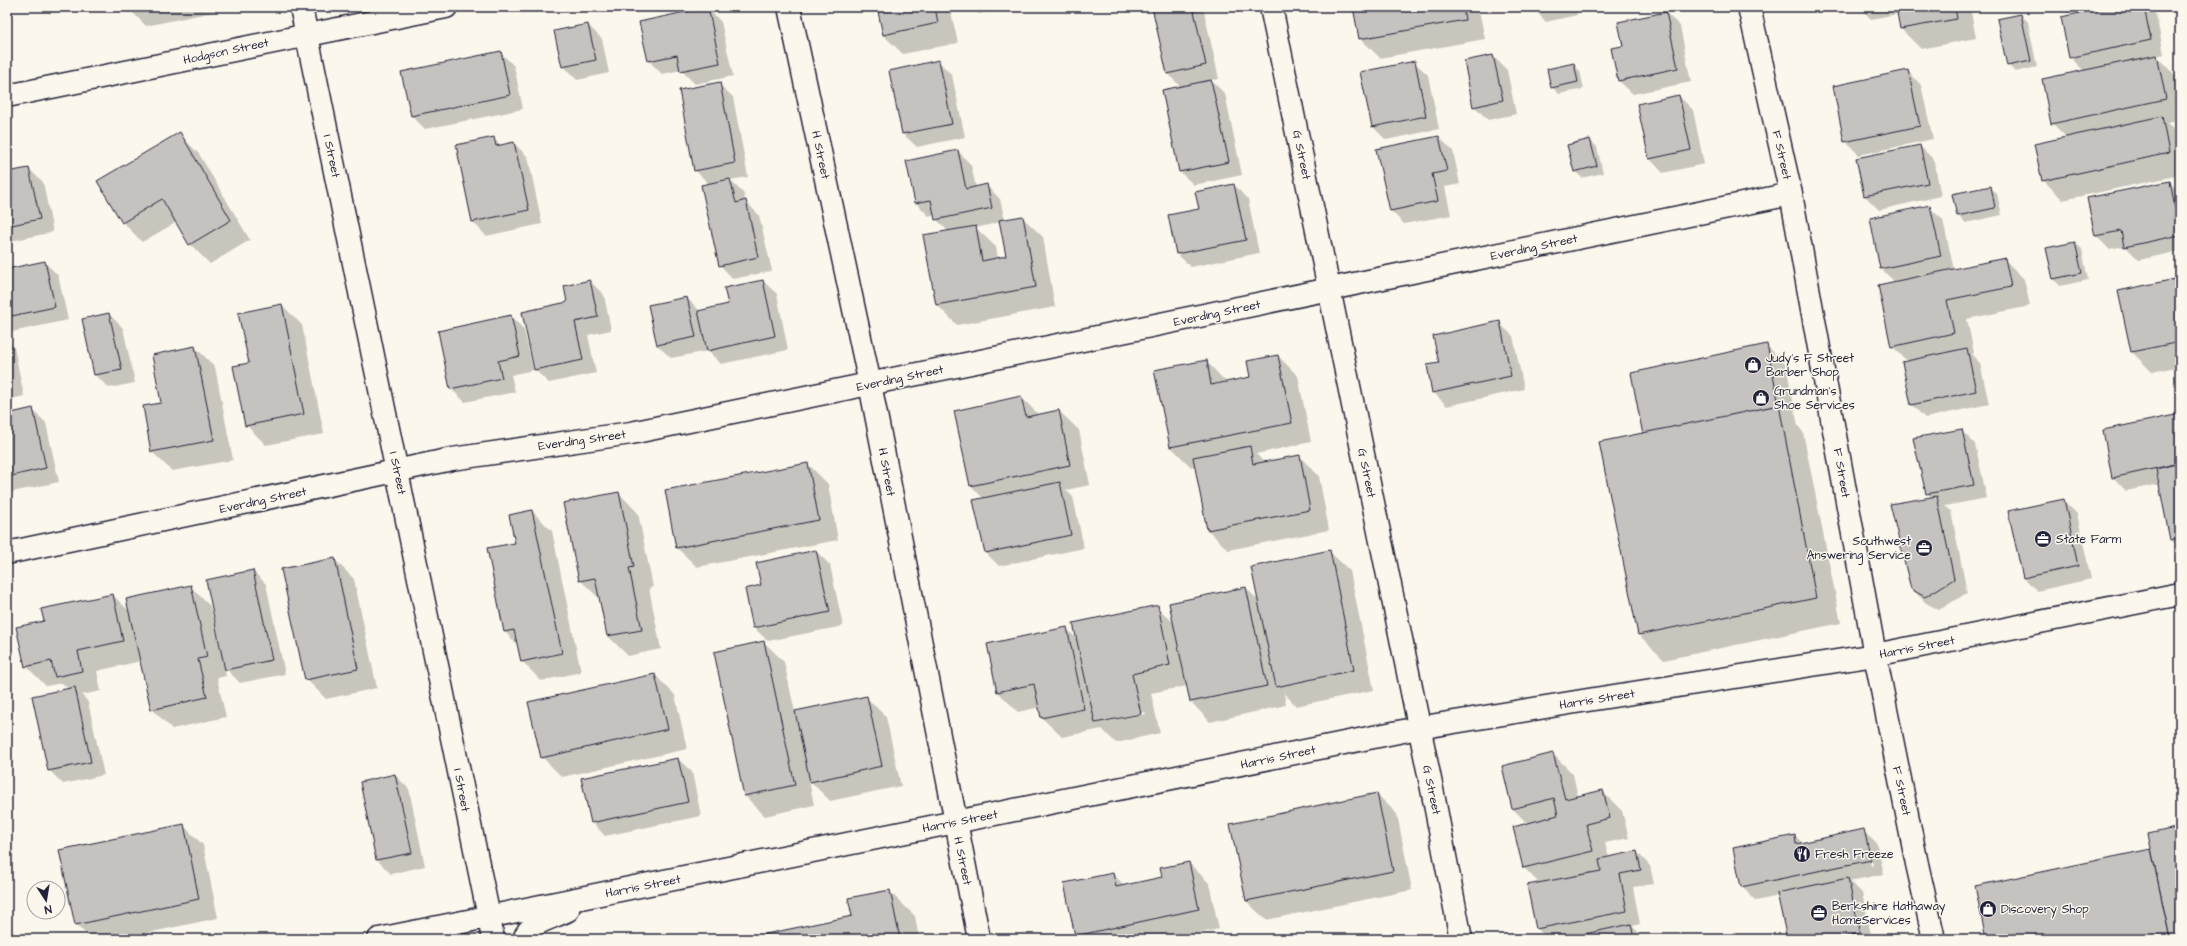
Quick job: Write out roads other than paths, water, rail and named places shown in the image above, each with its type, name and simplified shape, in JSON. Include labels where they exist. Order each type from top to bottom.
[{"type":"street","name":"I Street","points":[[301,7],[493,939]]},
{"type":"street","name":"Hodgson Street","points":[[7,96],[446,7]]},
{"type":"street","name":"H Street","points":[[789,7],[870,384],[979,939]]},
{"type":"street","name":"G Street","points":[[1272,7],[1461,939]]},
{"type":"street","name":"F Street","points":[[1749,7],[1791,194],[1875,655],[1915,856],[1934,939]]},
{"type":"street","name":"Everding Street","points":[[7,553],[398,472],[452,459],[631,433],[1791,194]]},
{"type":"street","name":"Harris Street","points":[[380,939],[1418,728],[1875,655],[2180,594]]},
{"type":"street","points":[[524,939],[535,924],[556,917],[592,896]]},
{"type":"place","name":"Judy's F Street Barber Shop","points":[[1753,365]]},
{"type":"place","name":"Grundman's Shoe Services","points":[[1761,398]]},
{"type":"place","name":"State Farm","points":[[2043,539]]},
{"type":"place","name":"Southwest Answering Service","points":[[1924,548]]},
{"type":"place","name":"Fresh Freeze","points":[[1802,854]]},
{"type":"place","name":"Discovery Shop","points":[[1988,909]]},
{"type":"place","name":"Berkshire Hathaway HomeServices","points":[[1819,913]]}]
